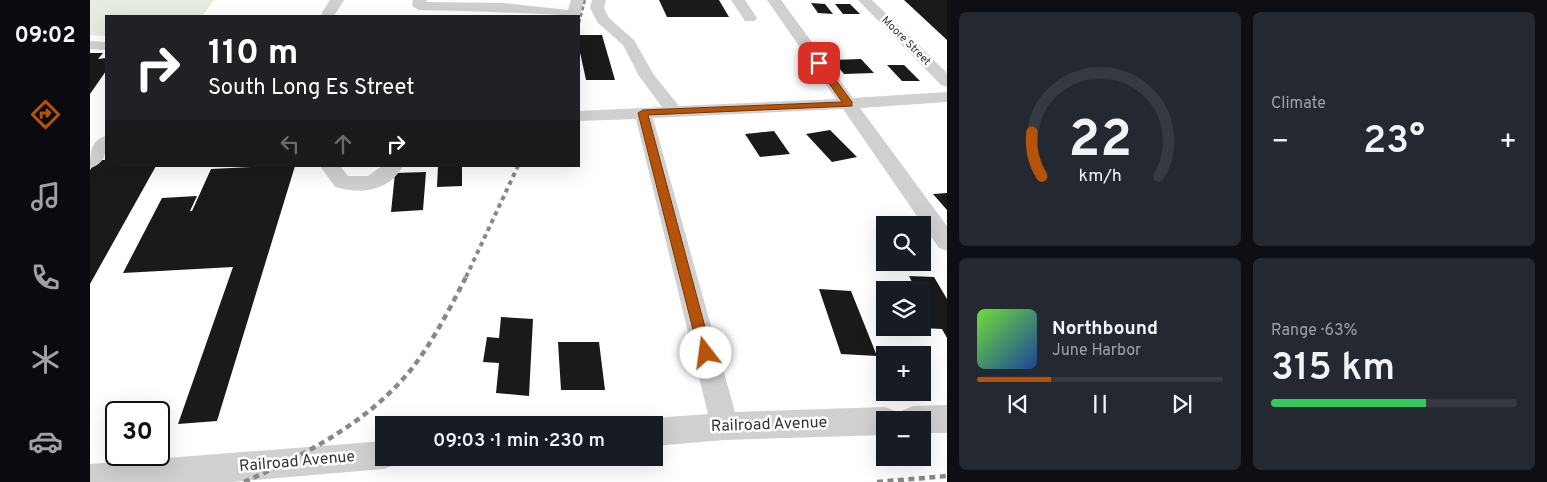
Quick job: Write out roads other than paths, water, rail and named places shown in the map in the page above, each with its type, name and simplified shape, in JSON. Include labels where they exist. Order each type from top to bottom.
[{"type":"street","points":[[328,15],[337,0]]},
{"type":"street","points":[[573,15],[578,0]]},
{"type":"street","points":[[738,0],[750,18]]},
{"type":"street","points":[[774,0],[947,242]]},
{"type":"street","name":"Moore Street","points":[[866,0],[947,82]]},
{"type":"street","points":[[418,7],[504,3],[568,15]]},
{"type":"street","points":[[575,15],[598,4],[604,20],[628,43],[646,76],[674,111]]},
{"type":"street","points":[[90,45],[105,46]]},
{"type":"street","points":[[580,116],[947,98]]},
{"type":"street","points":[[643,113],[725,426]]},
{"type":"street","points":[[90,142],[105,142]]},
{"type":"street","points":[[90,162],[105,143]]},
{"type":"street","points":[[331,167],[342,182],[365,185],[381,180],[393,167]]},
{"type":"street","points":[[931,419],[947,419]]},
{"type":"street","name":"Railroad Avenue","points":[[663,431],[725,426],[876,421]]},
{"type":"street","name":"Railroad Avenue","points":[[90,479],[375,456]]},
{"type":"railway","points":[[580,19],[585,0]]},
{"type":"railway","points":[[466,276],[518,167]]},
{"type":"railway","points":[[244,482],[336,435],[377,404],[396,386],[421,357],[466,276]]},
{"type":"railway","points":[[877,482],[947,476]]}]
